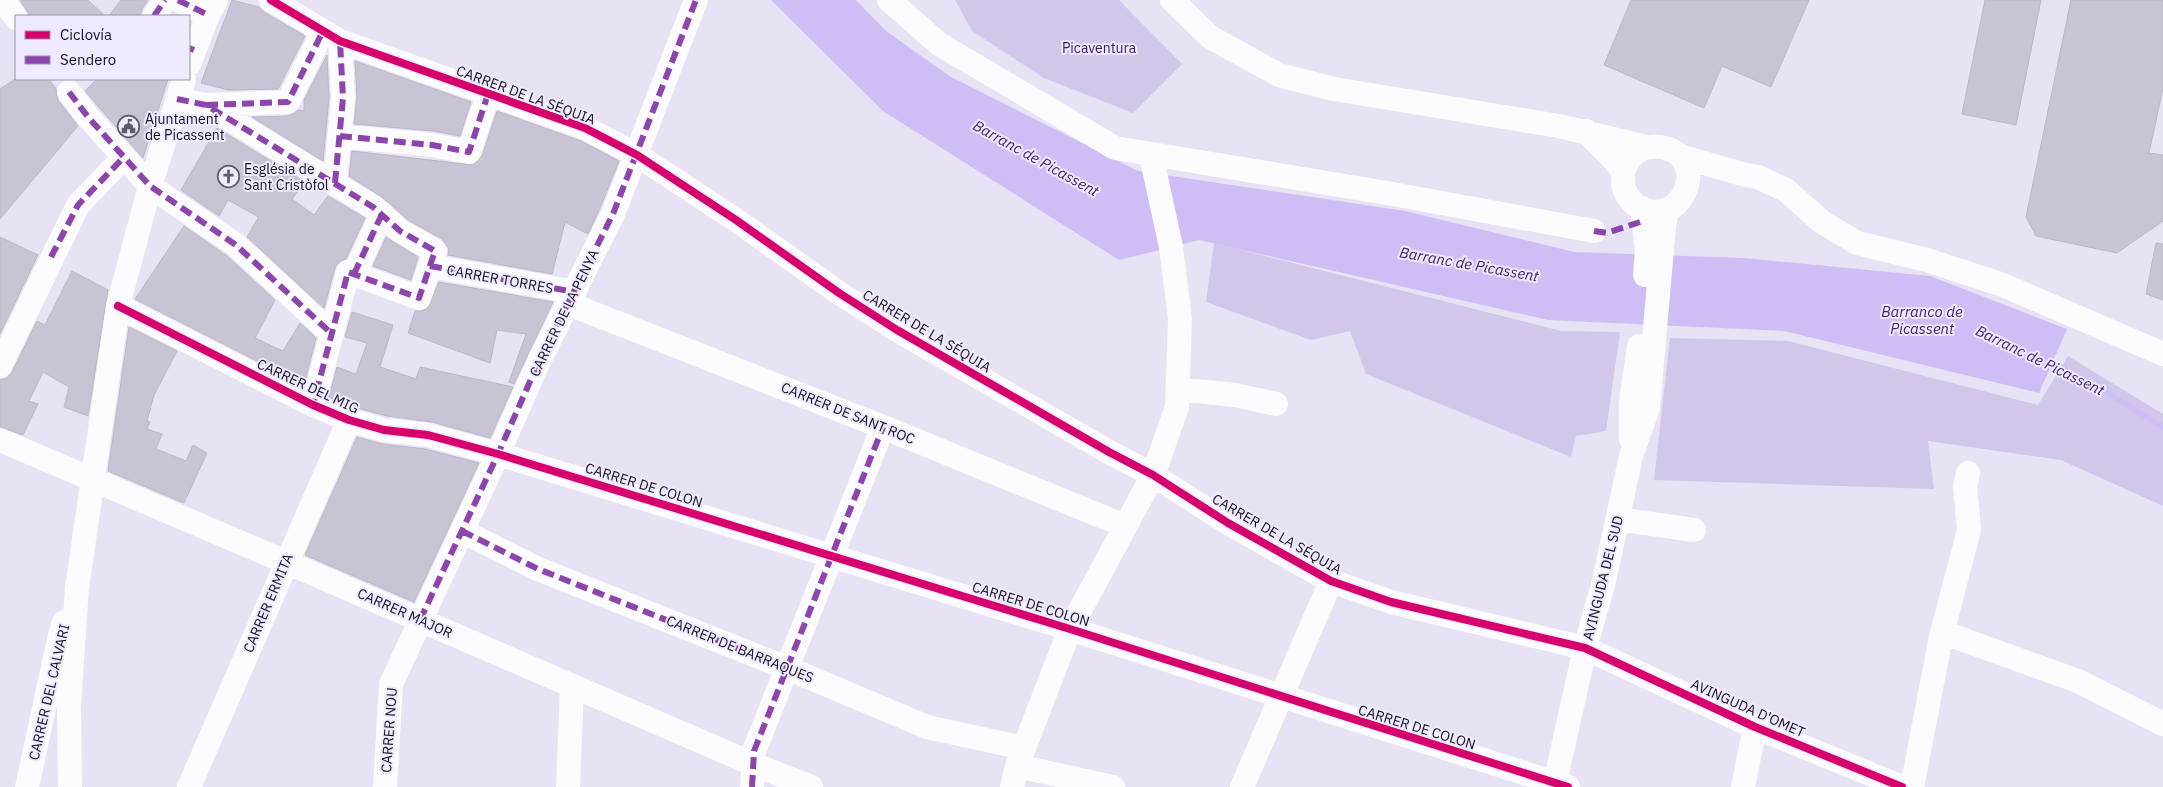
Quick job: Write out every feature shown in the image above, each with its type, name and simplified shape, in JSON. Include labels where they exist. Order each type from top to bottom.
[{"type":"street","points":[[3,0],[15,17]]},
{"type":"street","points":[[155,15],[165,0]]},
{"type":"street","points":[[178,0],[212,7],[191,54]]},
{"type":"street","name":"CARRER DE LA SÉQUIA","points":[[271,0],[332,36],[585,128],[636,154],[715,205],[840,293],[897,330],[1109,452],[1153,475],[1228,523],[1331,581],[1391,602],[1585,648]]},
{"type":"street","name":"CARRER DE LA PENYA","points":[[420,620],[498,454],[539,361],[613,214],[696,0]]},
{"type":"street","points":[[889,0],[939,44],[1116,148],[1388,193],[1594,231]]},
{"type":"street","points":[[1172,0],[1210,37],[1279,75],[1344,90],[1586,131],[1646,147],[1663,146],[1680,156],[1758,177],[1786,190],[1822,222],[1857,243],[1927,260],[2003,285],[2163,354]]},
{"type":"street","points":[[206,106],[288,102],[332,36]]},
{"type":"street","points":[[332,36],[344,98],[335,183]]},
{"type":"street","points":[[72,83],[88,117],[150,186],[236,245],[332,334]]},
{"type":"street","points":[[180,89],[373,207],[400,231],[435,251],[430,266]]},
{"type":"street","name":"CARRER DEL CALVARI","points":[[70,787],[69,705],[77,588],[118,306],[150,186],[180,89]]},
{"type":"street","points":[[340,136],[432,144],[469,152],[488,94]]},
{"type":"street","points":[[1586,131],[1623,172]]},
{"type":"street","points":[[1646,147],[1635,152],[1626,164],[1623,172],[1625,192],[1631,201],[1649,211],[1667,209],[1679,202],[1687,188],[1689,182],[1686,166],[1680,156]]},
{"type":"street","points":[[1018,767],[1070,629],[1153,475],[1178,407],[1180,319],[1171,247],[1151,155]]},
{"type":"street","points":[[0,366],[8,330],[51,258],[78,205],[124,157]]},
{"type":"street","points":[[1687,188],[1742,174]]},
{"type":"street","name":"AVINGUDA DEL SUD","points":[[1642,208],[1655,249]]},
{"type":"street","name":"AVINGUDA DEL SUD","points":[[1559,786],[1585,648],[1604,581],[1631,456],[1640,405],[1639,342],[1655,249],[1667,209]]},
{"type":"street","points":[[313,405],[348,272],[354,274],[382,214]]},
{"type":"street","name":"CARRER TORRES","points":[[354,274],[419,298],[430,266],[572,298]]},
{"type":"street","name":"CARRER DE SANT ROC","points":[[572,298],[1125,526]]},
{"type":"street","name":"CARRER DEL MIG","points":[[118,306],[313,405],[349,420],[384,430],[428,435],[498,454]]},
{"type":"street","points":[[1178,389],[1235,395],[1276,404]]},
{"type":"street","name":"CARRER ERMITA","points":[[189,787],[349,420]]},
{"type":"street","points":[[752,776],[754,751],[883,427]]},
{"type":"street","name":"CARRER MAJOR","points":[[0,440],[572,686],[752,776],[811,787]]},
{"type":"street","name":"CARRER DE COLON","points":[[498,454],[1070,629],[1559,786]]},
{"type":"street","points":[[1912,787],[1942,632],[1969,530],[1965,486],[1968,473]]},
{"type":"street","points":[[1618,519],[1694,530]]},
{"type":"street","name":"CARRER DE BARRAQUES","points":[[462,531],[538,569],[787,668],[1018,767],[1113,787]]},
{"type":"street","points":[[1242,787],[1331,581]]},
{"type":"street","name":"CARRER DEL CALVARI","points":[[29,778],[60,634],[77,588]]},
{"type":"street","name":"CARRER NOU","points":[[385,787],[391,684],[420,620]]},
{"type":"street","points":[[1942,632],[2078,681],[2163,724]]},
{"type":"street","name":"AVINGUDA D'OMET","points":[[1585,648],[1755,727],[1902,787]]},
{"type":"street","points":[[568,787],[572,686]]},
{"type":"street","points":[[1743,787],[1755,727]]},
{"type":"street","name":"CARRER DEL CALVARI","points":[[29,778],[48,761],[60,760],[69,763]]},
{"type":"green space","name":"Picaventura","points":[[955,0],[1119,0],[1182,64],[1133,113],[1044,78],[972,31]]},
{"type":"green space","points":[[1214,243],[1561,331],[1620,332],[1606,431],[1576,436],[1571,457],[1366,374],[1350,331],[1311,340],[1206,302]]},
{"type":"green space","points":[[1670,338],[1788,341],[2038,405],[2068,356],[2163,414],[2163,506],[2061,460],[1928,441],[1934,489],[1654,480]]},
{"type":"water","name":"Barranco de Picassent","points":[[771,0],[856,0],[886,31],[951,77],[1138,171],[1405,211],[1574,252],[1743,258],[1930,276],[2067,329],[2039,393],[1784,331],[1548,320],[1199,240],[1119,260],[883,111]]},
{"type":"building","points":[[20,0],[88,0],[104,15],[29,15]]},
{"type":"building","points":[[121,0],[148,0],[140,15],[110,15]]},
{"type":"building","points":[[232,0],[259,7],[264,12],[305,36],[278,89],[229,90],[201,83]]},
{"type":"building","points":[[1631,0],[1809,0],[1771,87],[1722,66],[1704,108],[1604,65]]},
{"type":"building","points":[[1985,0],[2041,0],[2016,125],[1962,114]]},
{"type":"building","points":[[2071,0],[2163,0],[2163,88],[2149,153],[2163,155],[2163,221],[2117,253],[2036,236],[2026,217]]},
{"type":"building","points":[[327,55],[329,98],[323,161],[252,117],[288,116],[298,110],[304,111],[304,100]]},
{"type":"building","points":[[355,61],[471,102],[460,136],[433,131],[354,124],[357,97]]},
{"type":"building","points":[[15,79],[50,80],[56,89],[58,100],[78,126],[0,219],[0,89]]},
{"type":"building","points":[[96,80],[168,80],[143,158],[85,91]]},
{"type":"building","points":[[497,111],[581,141],[619,161],[588,234],[565,222],[552,274],[448,255],[449,249],[442,239],[408,220],[382,197],[349,176],[352,151],[473,165],[482,156]]},
{"type":"building","points":[[217,128],[305,182],[292,199],[314,215],[328,196],[365,218],[346,259],[339,262],[335,268],[324,308],[247,237],[258,218],[257,216],[228,200],[219,216],[181,190]]},
{"type":"building","points":[[184,226],[227,256],[275,300],[255,338],[283,351],[300,323],[316,338],[304,385],[135,299]]},
{"type":"building","points":[[0,237],[38,255],[0,334]]},
{"type":"building","points":[[386,237],[418,257],[411,280],[373,266]]},
{"type":"building","points":[[2156,243],[2163,244],[2163,300],[2146,294]]},
{"type":"building","points":[[72,271],[108,290],[88,416],[64,407],[69,387],[43,372],[29,401],[38,404],[23,435],[0,427],[0,380],[7,378],[12,372],[37,321],[45,325]]},
{"type":"building","points":[[439,282],[553,302],[514,384],[509,382],[526,334],[497,330],[490,363],[408,333],[415,311],[422,311],[428,308]]},
{"type":"building","points":[[352,312],[393,325],[380,367],[416,379],[420,367],[513,387],[490,438],[432,422],[387,416],[354,407],[329,397],[337,367],[356,374],[367,343],[345,337]]},
{"type":"building","points":[[129,327],[177,351],[154,395],[147,421],[150,422],[147,429],[162,434],[156,449],[186,461],[193,445],[207,453],[184,503],[108,471]]},
{"type":"building","points":[[357,437],[382,444],[425,449],[479,463],[414,602],[305,555]]},
{"type":"waterway","name":"Barranc de Picassent","points":[[2046,360],[2081,377],[2163,427]]},
{"type":"marked path","points":[[155,15],[165,0]]},
{"type":"marked path","points":[[178,0],[208,15]]},
{"type":"marked path","points":[[420,620],[498,454],[539,361],[613,214],[696,0]]},
{"type":"marked path","points":[[206,105],[288,102],[323,31]]},
{"type":"marked path","points":[[335,183],[343,98],[340,41]]},
{"type":"marked path","points":[[190,48],[194,50]]},
{"type":"marked path","points":[[69,92],[88,117],[150,186],[236,245],[332,334]]},
{"type":"marked path","points":[[340,136],[432,145],[469,152],[488,94]]},
{"type":"marked path","points":[[177,99],[206,105],[373,207],[400,231],[435,251],[419,298],[348,272],[313,405]]},
{"type":"marked path","points":[[51,257],[78,205],[124,157]]},
{"type":"marked path","points":[[354,274],[382,214]]},
{"type":"marked path","points":[[1594,231],[1607,233],[1643,221]]},
{"type":"marked path","points":[[430,266],[575,292]]},
{"type":"marked path","points":[[752,787],[754,751],[883,427]]},
{"type":"marked path","points":[[462,531],[538,569],[787,668]]},
{"type":"cycle path","points":[[271,0],[340,41],[585,128],[637,155],[736,220],[839,293],[897,330],[1109,452],[1153,475],[1228,523],[1331,581],[1391,602],[1585,648],[1755,727],[1902,787]]},
{"type":"cycle path","points":[[118,306],[313,405],[349,420],[384,430],[428,435],[498,454],[1070,629],[1568,787]]},
{"type":"place","name":"Ajuntament de Picassent","points":[[129,127]]},
{"type":"place","name":"Església de Sant Cristòfol","points":[[228,177]]}]
